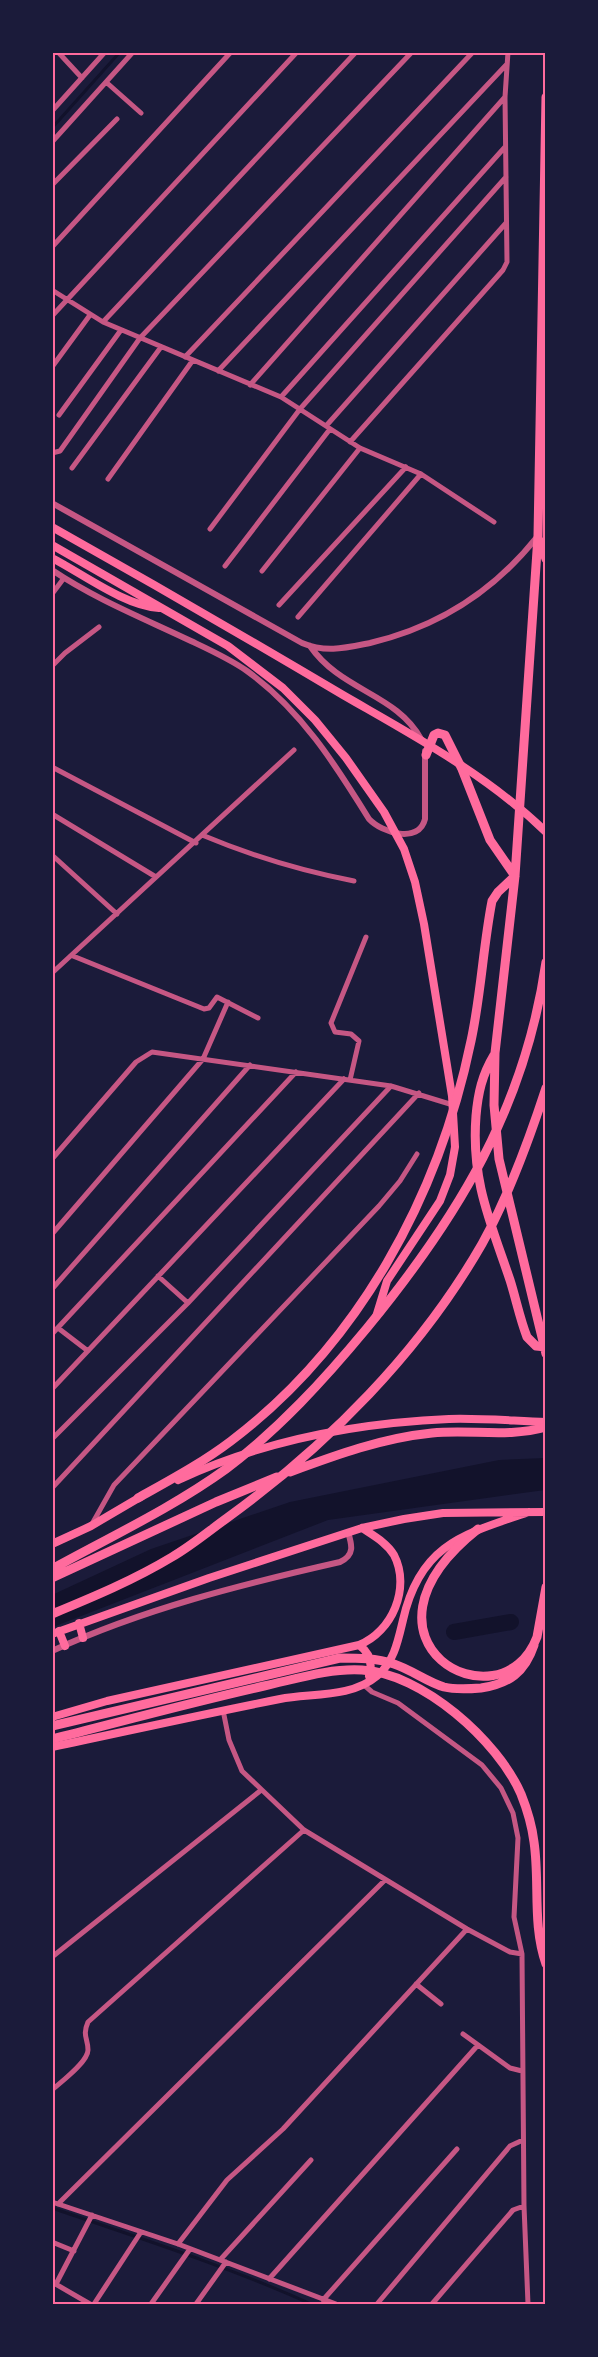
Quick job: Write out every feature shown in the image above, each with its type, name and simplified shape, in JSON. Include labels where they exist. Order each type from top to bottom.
[{"type":"highway","points":[[545,1350],[499,1160],[494,1105],[495,1053],[514,876],[538,536],[546,97]]},
{"type":"highway","points":[[538,536],[546,559]]},
{"type":"highway","points":[[426,755],[434,735],[438,733],[445,735],[462,769],[490,840],[514,876]]},
{"type":"highway","points":[[138,1498],[194,1467],[266,1411],[330,1346],[382,1272],[405,1232],[424,1190],[455,1106],[472,1039],[492,901],[514,876]]},
{"type":"highway","points":[[52,1569],[200,1486],[250,1450],[296,1409],[376,1317],[420,1260],[454,1210],[491,1146],[523,1060],[546,962]]},
{"type":"highway","points":[[495,1053],[485,1070],[478,1096],[474,1141],[476,1171],[483,1200],[527,1337],[532,1344],[545,1350]]},
{"type":"highway","points":[[52,1614],[117,1585],[173,1556],[283,1476],[362,1401],[396,1364],[441,1308],[482,1243],[506,1193],[546,1088]]},
{"type":"highway","points":[[52,1578],[216,1502],[292,1471],[387,1440],[445,1432],[523,1433],[546,1427]]},
{"type":"highway","points":[[478,1529],[451,1551],[435,1572],[429,1586],[422,1621],[430,1648],[435,1656],[449,1668],[482,1675],[509,1670],[518,1664],[534,1645]]},
{"type":"highway","points":[[52,1726],[340,1658],[383,1661],[402,1667],[445,1687],[462,1689],[500,1684],[520,1671],[528,1659],[539,1630],[546,1587]]},
{"type":"highway","points":[[52,1739],[190,1703],[346,1670],[376,1671],[401,1680],[450,1709],[479,1734],[504,1764],[520,1793],[535,1843],[538,1936],[546,1964]]},
{"type":"main road","points":[[52,527],[174,595],[464,765],[526,813],[546,832]]},
{"type":"main road","points":[[52,545],[251,662],[284,688],[315,720],[365,783],[404,849],[415,882],[451,1086],[455,1119],[455,1147],[450,1175],[440,1201],[387,1281],[376,1317]]},
{"type":"main road","points":[[52,558],[133,602],[163,609]]},
{"type":"main road","points":[[52,1544],[91,1526],[138,1498],[232,1456],[314,1436],[430,1420],[546,1422]]},
{"type":"main road","points":[[52,1747],[223,1710],[290,1697],[347,1690],[364,1685],[377,1677],[392,1659],[406,1608],[424,1568],[446,1546],[478,1529],[530,1512]]},
{"type":"main road","points":[[65,1646],[56,1632],[362,1528],[443,1513],[546,1512]]},
{"type":"main road","points":[[52,1717],[107,1701],[359,1644],[375,1637],[388,1624],[395,1608],[400,1585],[399,1569],[385,1543],[362,1528]]},
{"type":"main road","points":[[79,1623],[83,1638]]},
{"type":"main road","points":[[359,1644],[367,1652],[371,1661],[369,1676],[364,1685]]},
{"type":"street","points":[[58,52],[82,78]]},
{"type":"street","points":[[52,111],[105,52]]},
{"type":"street","points":[[52,142],[133,52]]},
{"type":"street","points":[[52,247],[231,52]]},
{"type":"street","points":[[52,316],[297,52]]},
{"type":"street","points":[[103,322],[356,52]]},
{"type":"street","points":[[52,453],[60,451],[140,338],[412,52]]},
{"type":"street","points":[[185,357],[473,52]]},
{"type":"street","points":[[350,441],[501,272],[507,262],[505,97],[508,52]]},
{"type":"street","points":[[218,371],[507,63]]},
{"type":"street","points":[[106,82],[141,113]]},
{"type":"street","points":[[250,385],[505,97]]},
{"type":"street","points":[[52,186],[117,119]]},
{"type":"street","points":[[281,397],[505,147]]},
{"type":"street","points":[[210,530],[300,409],[506,177]]},
{"type":"street","points":[[225,566],[328,427],[506,222]]},
{"type":"street","points":[[52,290],[103,322],[281,397],[360,448],[421,474],[494,522]]},
{"type":"street","points":[[52,367],[90,315]]},
{"type":"street","points":[[59,415],[121,330]]},
{"type":"street","points":[[72,468],[161,347]]},
{"type":"street","points":[[108,479],[193,360]]},
{"type":"street","points":[[262,571],[360,448]]},
{"type":"street","points":[[279,605],[406,467]]},
{"type":"street","points":[[298,617],[421,474]]},
{"type":"street","points":[[52,503],[310,646],[326,650],[342,649],[392,638],[440,618],[466,604],[498,580],[538,536]]},
{"type":"street","points":[[52,570],[224,657],[259,681],[293,712],[315,737],[369,819],[381,829],[396,833],[415,832],[423,826],[425,819],[426,755],[422,740],[408,720],[396,709],[337,675],[310,646]]},
{"type":"street","points":[[52,594],[64,578]]},
{"type":"street","points":[[52,666],[99,627]]},
{"type":"street","points":[[54,970],[73,956],[294,750]]},
{"type":"street","points":[[52,767],[196,843]]},
{"type":"street","points":[[52,814],[156,877]]},
{"type":"street","points":[[202,834],[242,852],[281,864],[354,881]]},
{"type":"street","points":[[52,855],[117,914]]},
{"type":"street","points":[[52,1389],[347,1079],[359,1041],[351,1034],[333,1031],[331,1023],[366,937]]},
{"type":"street","points":[[73,956],[204,1009],[208,1008],[215,997],[258,1018]]},
{"type":"street","points":[[52,1234],[55,1226],[202,1059],[228,1002]]},
{"type":"street","points":[[52,1159],[136,1062],[152,1052],[391,1086],[455,1106]]},
{"type":"street","points":[[52,1289],[250,1065]]},
{"type":"street","points":[[52,1334],[296,1072]]},
{"type":"street","points":[[52,1439],[188,1303],[391,1086]]},
{"type":"street","points":[[52,1488],[419,1093]]},
{"type":"street","points":[[91,1526],[114,1485],[379,1206],[400,1181],[417,1154]]},
{"type":"street","points":[[159,1276],[188,1303]]},
{"type":"street","points":[[58,1328],[88,1352]]},
{"type":"street","points":[[52,1651],[185,1602],[340,1562],[352,1552],[348,1532]]},
{"type":"street","points":[[364,1685],[372,1692],[398,1703],[482,1765],[501,1788],[513,1813],[518,1832],[514,1917],[522,1954],[524,2206],[528,2304]]},
{"type":"street","points":[[223,1710],[229,1740],[242,1772],[304,1830],[467,1929],[510,1952],[522,1954]]},
{"type":"street","points":[[52,1957],[260,1791]]},
{"type":"street","points":[[52,2090],[87,2057],[88,2049],[84,2038],[88,2022],[304,1830]]},
{"type":"street","points":[[336,2304],[178,2244],[90,2219],[55,2203],[385,1880]]},
{"type":"street","points":[[178,2244],[227,2180],[283,2129],[467,1929]]},
{"type":"street","points":[[417,1984],[441,2004]]},
{"type":"street","points":[[463,2034],[510,2068],[522,2071]]},
{"type":"street","points":[[269,2279],[478,2045]]},
{"type":"street","points":[[377,2304],[510,2146],[523,2140]]},
{"type":"street","points":[[323,2300],[457,2150]]},
{"type":"street","points":[[196,2304],[223,2263],[311,2160]]},
{"type":"street","points":[[432,2304],[513,2210],[524,2206]]},
{"type":"street","points":[[90,2219],[54,2283],[92,2304],[140,2233]]},
{"type":"street","points":[[52,2242],[74,2251]]},
{"type":"street","points":[[151,2304],[189,2250]]},
{"type":"shaded area","points":[[545,1458],[545,1490],[328,1520],[53,1627],[52,1595],[151,1549],[290,1502],[499,1460]]},
{"type":"waterway","points":[[52,128],[120,52]]},
{"type":"waterway","points":[[454,1632],[511,1622]]},
{"type":"waterway","points":[[52,2208],[215,2265],[311,2304]]}]
